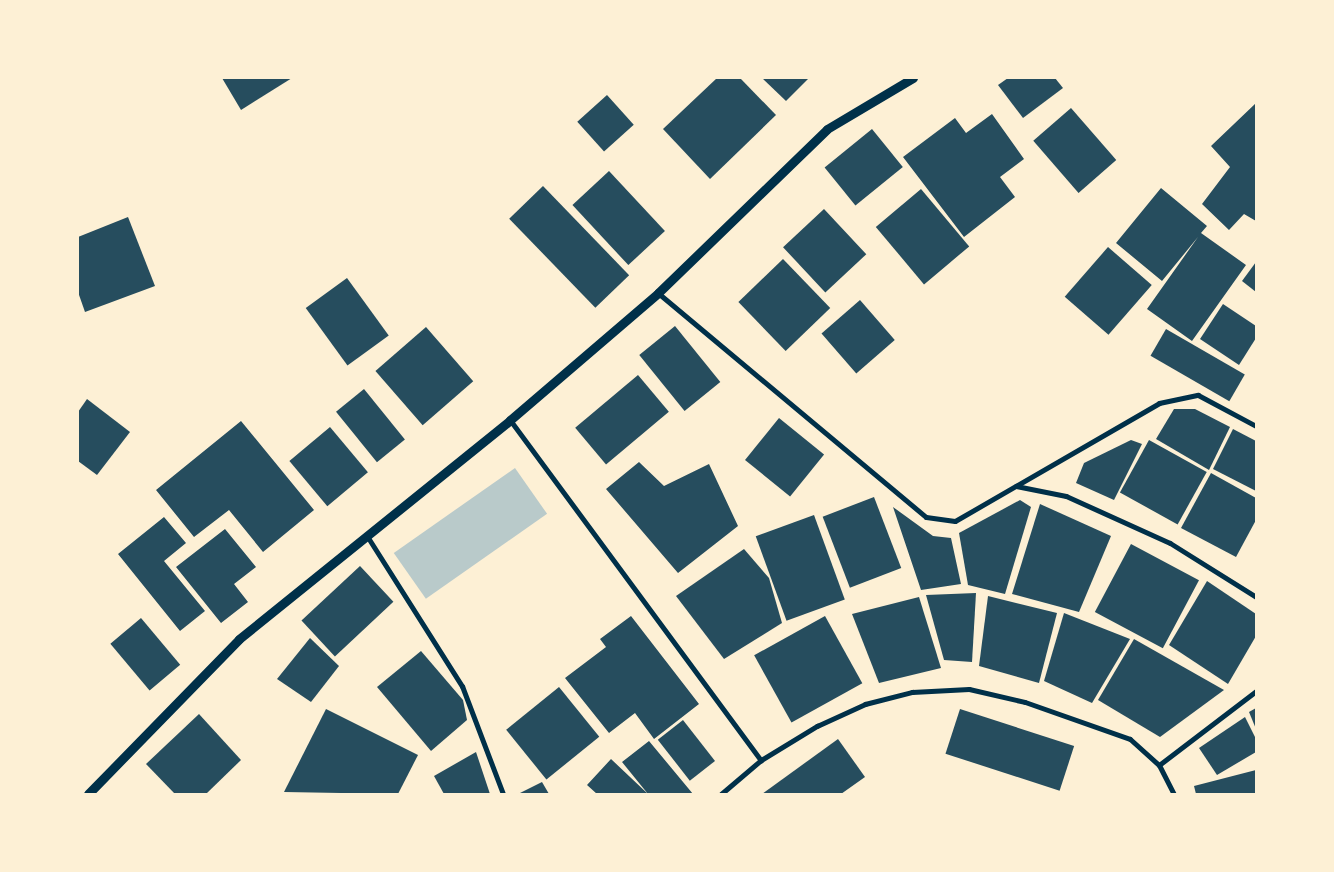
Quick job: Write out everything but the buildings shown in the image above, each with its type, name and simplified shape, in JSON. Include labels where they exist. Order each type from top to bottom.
[{"type":"street","points":[[88,794],[238,639],[510,420],[658,293],[827,129],[913,78]]},
{"type":"street","points":[[658,293],[926,517],[955,521],[1160,403],[1198,395],[1256,426]]},
{"type":"street","points":[[510,420],[760,760]]},
{"type":"street","points":[[1015,486],[1066,496],[1170,543],[1256,597]]},
{"type":"street","points":[[367,536],[462,686],[503,794]]},
{"type":"street","points":[[721,794],[760,760],[818,726],[865,704],[912,692],[969,689],[1025,702],[1098,726],[1130,739],[1159,765],[1174,794]]},
{"type":"street","points":[[1159,765],[1256,691]]},
{"type":"shaded area","points":[[515,468],[547,514],[426,599],[394,553]]}]
